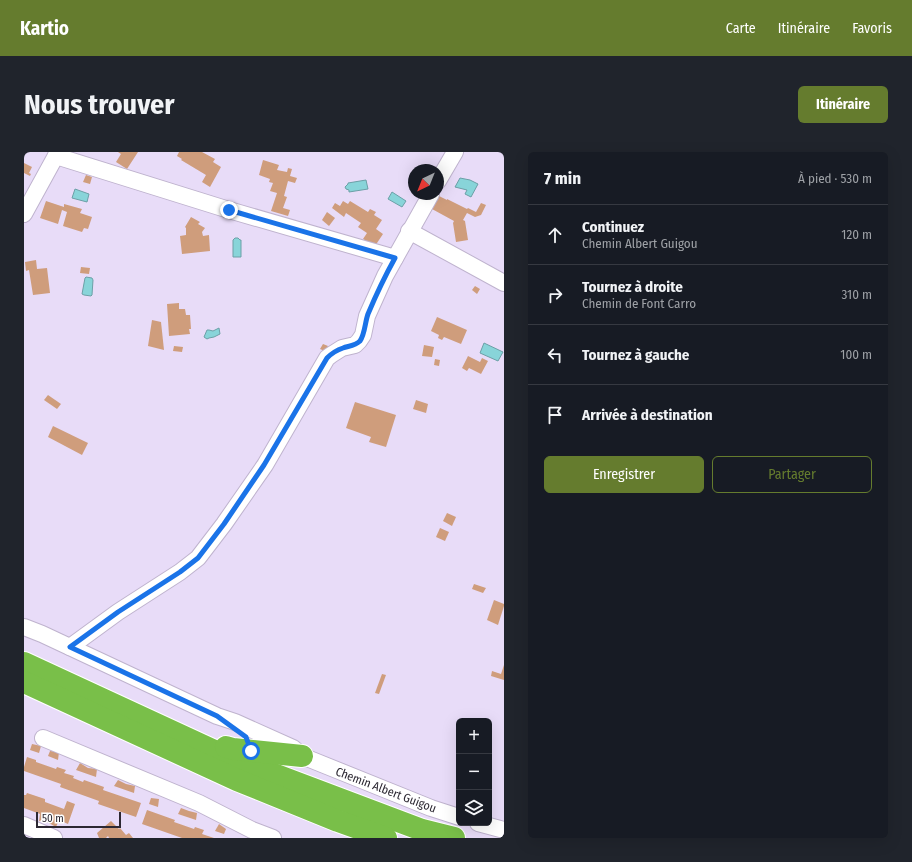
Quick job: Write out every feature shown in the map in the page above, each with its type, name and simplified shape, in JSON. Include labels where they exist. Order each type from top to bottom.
[{"type":"highway","points":[[24,663],[222,755],[422,830],[454,838]]},
{"type":"highway","points":[[49,675],[135,706],[233,750],[307,758]]},
{"type":"highway","points":[[24,682],[237,780],[338,821],[386,838]]},
{"type":"highway","points":[[237,780],[310,820],[352,838]]},
{"type":"street","points":[[444,171],[455,152]]},
{"type":"street","points":[[24,214],[57,154],[229,210],[395,258]]},
{"type":"street","points":[[70,647],[118,612],[180,572],[198,558],[224,524],[264,465],[327,358],[342,348],[360,341],[363,335],[367,316],[385,276],[427,200]]},
{"type":"street","points":[[409,231],[504,283]]},
{"type":"street","name":"Chemin Albert Guigou","points":[[24,627],[217,716],[235,722],[294,748],[307,758],[431,808],[456,816]]},
{"type":"street","name":"Chemin Albert Guigou","points":[[217,716],[246,737],[251,751]]},
{"type":"street","points":[[43,738],[199,803],[248,834],[273,838]]},
{"type":"street","points":[[24,825],[54,838]]},
{"type":"street","points":[[489,826],[504,830]]},
{"type":"shaded area","points":[[460,178],[470,180],[478,184],[471,197],[465,194],[467,190],[455,187]]},
{"type":"shaded area","points":[[366,180],[368,189],[349,192],[349,190],[345,187],[348,183]]},
{"type":"shaded area","points":[[75,189],[89,194],[87,202],[72,198]]},
{"type":"shaded area","points":[[392,192],[406,201],[402,207],[388,199]]},
{"type":"shaded area","points":[[235,238],[241,240],[241,257],[233,257],[233,240]]},
{"type":"shaded area","points":[[86,277],[92,278],[93,280],[91,296],[82,294]]},
{"type":"shaded area","points":[[219,328],[220,334],[207,339],[204,337],[207,330],[213,331]]},
{"type":"shaded area","points":[[484,343],[503,352],[498,361],[480,353]]},
{"type":"building","points":[[118,152],[138,152],[127,169],[116,162],[121,154]]},
{"type":"building","points":[[179,152],[202,152],[215,159],[213,162],[221,167],[210,187],[202,182],[206,175],[181,160],[182,159],[177,156]]},
{"type":"building","points":[[263,160],[279,165],[277,170],[287,172],[288,168],[292,169],[290,176],[297,178],[295,183],[288,181],[284,196],[287,197],[283,208],[290,210],[288,216],[271,211],[277,193],[270,191],[273,183],[269,182],[270,179],[259,175]]},
{"type":"building","points":[[24,163],[32,167],[29,173],[31,174],[30,176],[24,173]]},
{"type":"building","points":[[86,175],[92,177],[90,184],[83,182]]},
{"type":"building","points":[[444,198],[476,212],[481,203],[486,205],[481,215],[475,217],[467,213],[463,220],[465,221],[468,240],[456,242],[454,221],[432,209],[437,200],[444,200]]},
{"type":"building","points":[[46,201],[64,207],[64,204],[82,209],[80,213],[92,217],[88,229],[84,228],[82,232],[63,226],[67,212],[62,210],[58,224],[40,218]]},
{"type":"building","points":[[343,201],[348,204],[350,201],[368,212],[370,209],[376,212],[374,215],[382,220],[376,229],[383,234],[375,246],[363,239],[367,233],[358,227],[361,223],[346,213],[344,217],[332,208],[335,203],[340,206]]},
{"type":"building","points":[[327,212],[335,218],[329,226],[322,220]]},
{"type":"building","points":[[191,217],[200,222],[198,224],[205,228],[202,232],[203,236],[209,235],[210,251],[182,254],[180,236],[186,235],[185,227]]},
{"type":"building","points":[[36,260],[37,269],[47,268],[50,293],[33,295],[29,270],[26,271],[25,262]]},
{"type":"building","points":[[81,267],[90,268],[89,274],[80,273]]},
{"type":"building","points":[[475,286],[480,289],[477,294],[472,290]]},
{"type":"building","points":[[179,303],[179,309],[185,309],[186,315],[190,315],[190,334],[169,336],[167,304]]},
{"type":"building","points":[[437,317],[467,330],[461,344],[444,337],[442,340],[438,338],[439,335],[431,331]]},
{"type":"building","points":[[152,320],[161,322],[164,350],[148,346]]},
{"type":"building","points":[[323,344],[328,346],[325,351],[320,349]]},
{"type":"building","points":[[424,345],[434,347],[432,357],[422,356]]},
{"type":"building","points":[[174,346],[183,347],[182,352],[173,351]]},
{"type":"building","points":[[468,356],[480,362],[482,358],[488,361],[481,374],[469,368],[467,371],[462,368]]},
{"type":"building","points":[[435,359],[440,360],[439,366],[434,365]]},
{"type":"building","points":[[48,395],[61,404],[57,409],[44,400]]},
{"type":"building","points":[[416,400],[428,404],[426,413],[413,409]]},
{"type":"building","points":[[355,402],[396,415],[386,447],[369,442],[371,437],[346,428]]},
{"type":"building","points":[[53,426],[88,443],[82,455],[48,437]]},
{"type":"building","points":[[447,513],[456,517],[452,526],[443,521]]},
{"type":"building","points":[[440,528],[449,532],[445,541],[436,537]]},
{"type":"building","points":[[474,584],[486,588],[483,593],[472,589]]},
{"type":"building","points":[[494,600],[504,604],[498,625],[487,620]]},
{"type":"building","points":[[504,665],[504,680],[491,676],[492,671],[501,674]]},
{"type":"building","points":[[382,674],[386,675],[379,694],[375,693]]},
{"type":"building","points":[[32,744],[41,746],[39,753],[30,750]]},
{"type":"building","points":[[50,751],[59,752],[58,760],[48,756]]},
{"type":"building","points":[[27,757],[56,769],[57,767],[66,770],[64,773],[74,776],[73,778],[104,787],[103,790],[141,803],[136,817],[98,804],[99,801],[60,787],[61,784],[24,771]]},
{"type":"building","points":[[80,763],[88,768],[97,769],[96,777],[76,770]]},
{"type":"building","points":[[118,780],[135,786],[134,793],[114,786]]},
{"type":"building","points":[[27,793],[45,799],[45,802],[64,809],[67,801],[75,804],[68,824],[59,820],[56,827],[47,822],[39,821],[40,814],[24,808],[24,795]]},
{"type":"building","points":[[151,798],[159,799],[158,807],[149,804]]},
{"type":"building","points":[[181,808],[197,813],[196,820],[178,814]]},
{"type":"building","points":[[147,810],[175,820],[174,822],[194,829],[195,827],[204,830],[202,834],[214,838],[182,838],[142,824]]},
{"type":"building","points":[[111,821],[126,835],[129,833],[133,838],[109,838],[108,836],[106,838],[99,838],[97,833]]},
{"type":"building","points":[[219,824],[226,829],[224,834],[215,831]]},
{"type":"route","points":[[229,210],[395,258],[367,316],[363,335],[360,341],[342,348],[327,358],[254,481],[198,558],[180,572],[118,612],[70,647],[217,716],[246,737],[251,751]]}]
